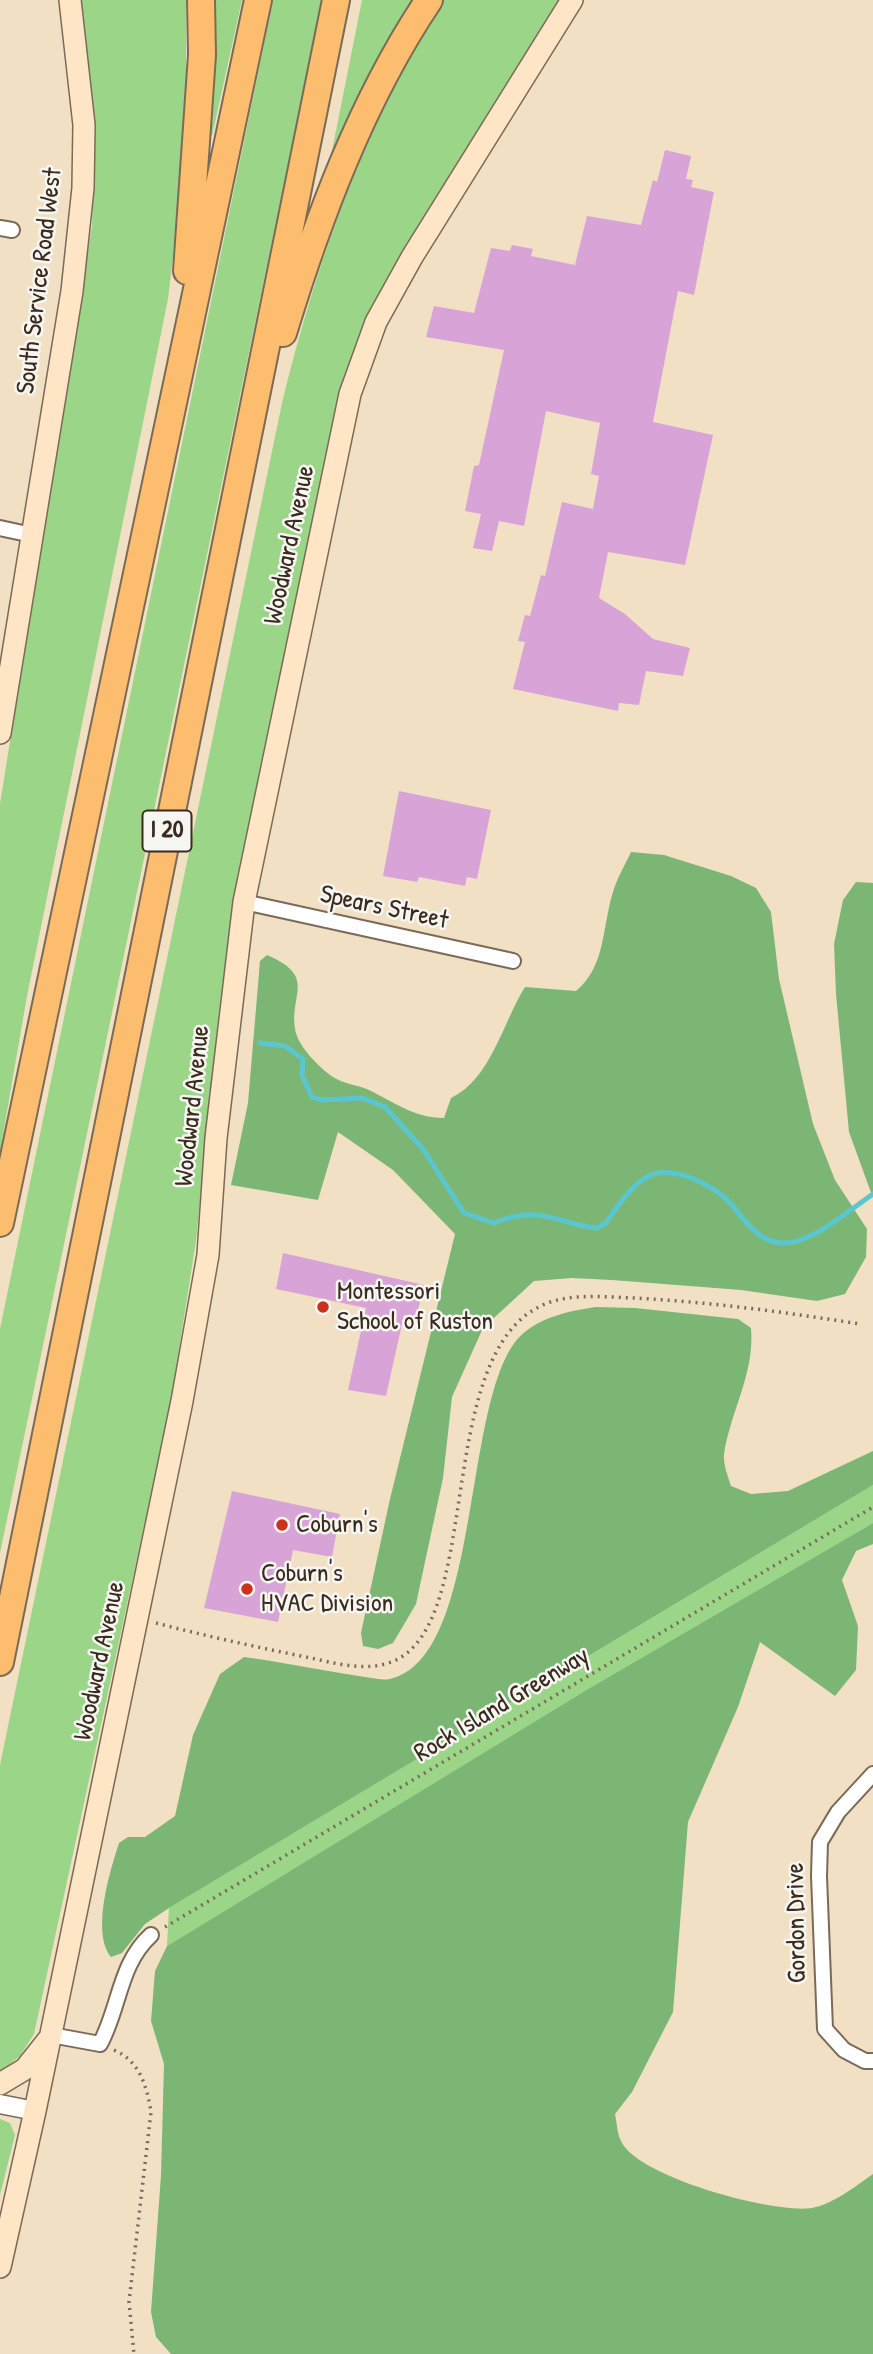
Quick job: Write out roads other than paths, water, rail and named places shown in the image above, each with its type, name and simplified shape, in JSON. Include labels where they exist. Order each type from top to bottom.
[{"type":"highway","points":[[174,404],[197,153],[201,0]]},
{"type":"highway","points":[[0,1223],[71,876],[174,404],[258,0]]},
{"type":"highway","name":"I 20","points":[[0,1662],[336,0]]},
{"type":"highway","points":[[235,496],[292,304],[326,209],[369,106],[429,0]]},
{"type":"main road","name":"South Service Road West","points":[[0,733],[72,290],[83,188],[84,125],[70,0]]},
{"type":"main road","name":"Woodward Avenue","points":[[0,2267],[183,1401],[208,1255],[216,1138],[244,902],[349,394],[376,322],[412,257],[572,0]]},
{"type":"main road","points":[[0,2084],[25,2069],[51,2035]]},
{"type":"street","points":[[0,528],[32,535]]},
{"type":"street","name":"Spears Street","points":[[244,902],[513,961]]},
{"type":"street","name":"Gordon Drive","points":[[873,1774],[838,1812],[820,1842],[819,1875],[825,2029],[844,2050],[865,2061],[873,2062]]},
{"type":"street","points":[[51,2035],[100,2044],[110,2025],[125,1968],[140,1945],[151,1935]]},
{"type":"street","points":[[0,2104],[35,2111]]},
{"type":"waterway","points":[[260,1043],[285,1046],[303,1059],[302,1075],[312,1097],[321,1100],[362,1098],[385,1107],[423,1149],[464,1213],[494,1223],[523,1215],[535,1215],[597,1228],[606,1223],[625,1197],[642,1180],[659,1173],[670,1173],[693,1179],[715,1190],[760,1235],[785,1243],[796,1242],[819,1231],[873,1194]]},
{"type":"place","name":"Montessori School of Ruston","points":[[323,1307]]},
{"type":"place","name":"Coburn's","points":[[282,1525]]},
{"type":"place","name":"Coburn's HVAC Division","points":[[247,1589]]}]
